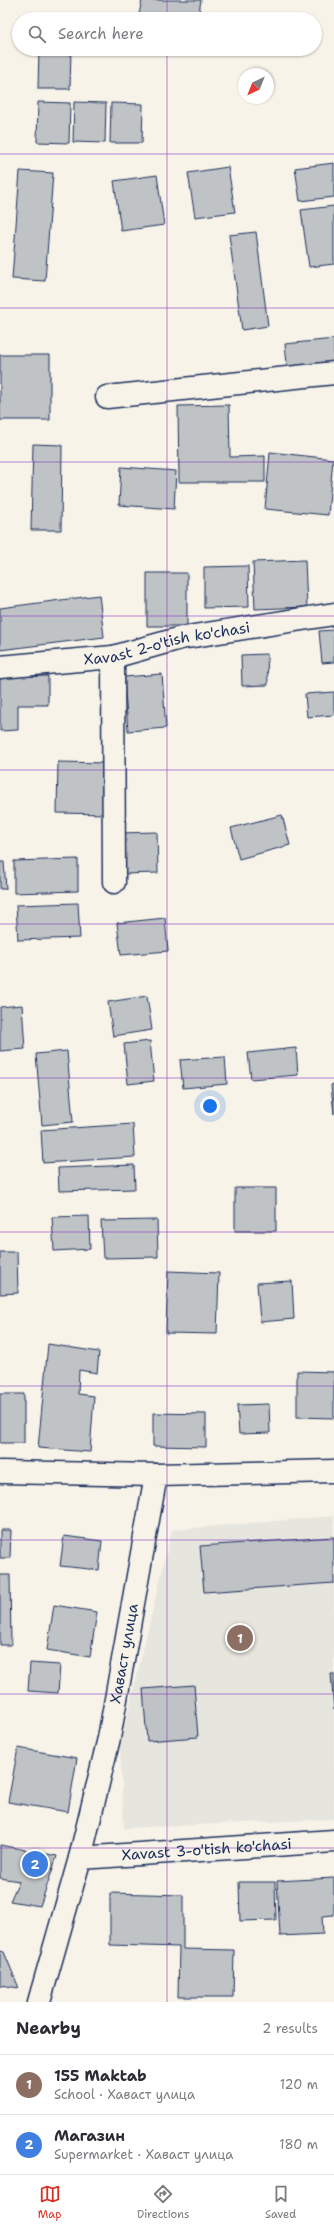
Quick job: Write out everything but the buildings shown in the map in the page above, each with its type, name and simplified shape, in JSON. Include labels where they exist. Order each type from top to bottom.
[{"type":"street","points":[[107,397],[334,373]]},
{"type":"street","name":"Xavast 2-o'tish ko'chasi","points":[[0,667],[113,657],[181,638],[334,614]]},
{"type":"street","points":[[113,657],[114,882]]},
{"type":"street","points":[[0,1472],[156,1475],[334,1471]]},
{"type":"street","name":"Хаваст улица","points":[[39,2002],[80,1858],[109,1738],[156,1475]]},
{"type":"street","name":"Xavast 3-o'tish ko'chasi","points":[[80,1858],[334,1841]]},
{"type":"shaded area","points":[[334,1516],[334,1819],[124,1828],[120,1745],[172,1530]]},
{"type":"place","name":"155 Maktab","points":[[240,1638]]},
{"type":"place","name":"Магазин","points":[[35,1864]]}]
